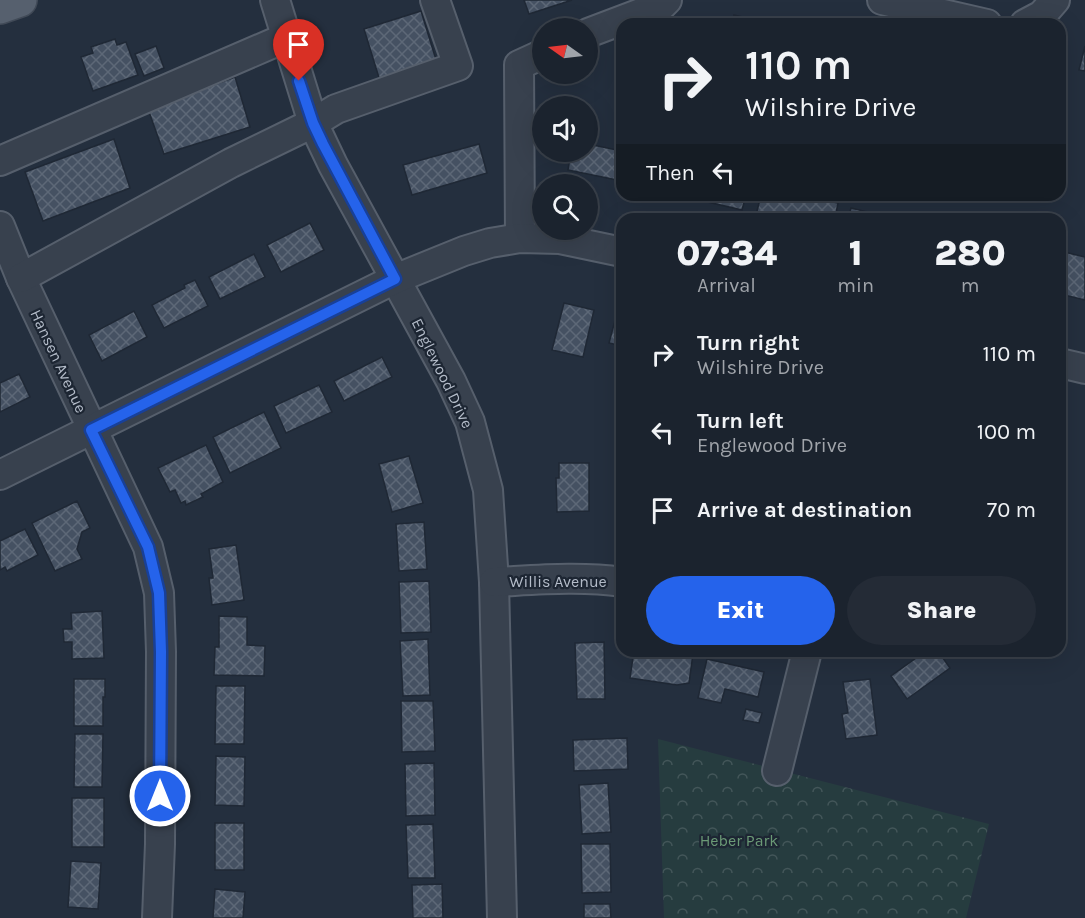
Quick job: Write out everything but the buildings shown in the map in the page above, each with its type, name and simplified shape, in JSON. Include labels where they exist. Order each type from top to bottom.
[{"type":"main road","points":[[0,7],[20,0]]},
{"type":"street","name":"Englewood Drive","points":[[275,0],[285,39],[313,123],[333,165],[451,381],[470,422],[488,490],[494,582],[502,918]]},
{"type":"street","points":[[21,278],[231,163],[313,123],[336,109],[458,66],[435,0]]},
{"type":"street","points":[[628,18],[662,5],[667,0]]},
{"type":"street","points":[[882,0],[961,18]]},
{"type":"street","points":[[1036,18],[1055,0]]},
{"type":"street","points":[[598,29],[616,22]]},
{"type":"street","points":[[0,161],[285,39]]},
{"type":"street","points":[[520,238],[519,65],[532,59]]},
{"type":"street","name":"Hansen Avenue","points":[[0,226],[21,278],[91,430],[148,547],[159,593],[160,832],[157,918]]},
{"type":"street","points":[[0,476],[395,279],[464,251],[490,243],[520,238],[560,239],[616,251]]},
{"type":"street","points":[[1066,364],[1085,369]]},
{"type":"street","name":"Willis Avenue","points":[[494,582],[577,579],[616,582]]},
{"type":"street","points":[[777,771],[806,657]]},
{"type":"green space","name":"Heber Park","points":[[658,739],[989,824],[966,918],[664,918]]},
{"type":"route","points":[[160,796],[159,593],[148,547],[91,430],[395,279],[333,165],[313,123],[299,81]]}]
